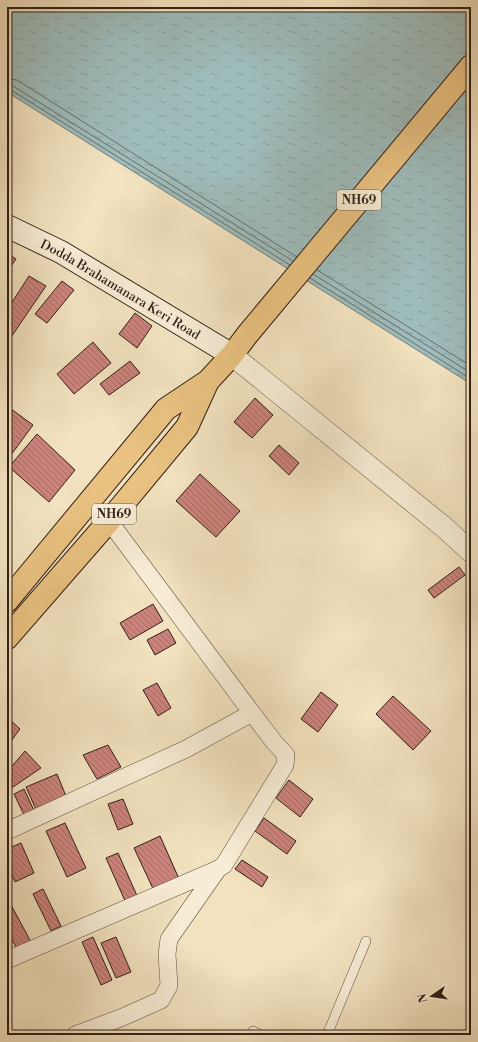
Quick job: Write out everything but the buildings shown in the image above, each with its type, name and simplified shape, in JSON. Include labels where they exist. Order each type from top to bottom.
[{"type":"highway","name":"NH69","points":[[7,601],[166,409],[208,381],[232,355],[471,66]]},
{"type":"highway","name":"NH69","points":[[7,638],[109,521],[187,427],[208,381]]},
{"type":"main road","name":"Dodda Brahamanara Keri Road","points":[[7,226],[60,252],[232,355]]},
{"type":"street","points":[[232,355],[445,528],[471,552]]},
{"type":"street","points":[[7,960],[218,869],[224,865],[285,764],[286,755],[252,713],[109,521]]},
{"type":"street","points":[[7,831],[186,749],[252,713]]},
{"type":"street","points":[[75,1035],[123,1017],[161,1000],[169,986],[167,954],[169,939],[218,869]]},
{"type":"lane","points":[[328,1035],[366,941]]},
{"type":"water","points":[[7,7],[471,7],[471,384],[7,92]]}]
